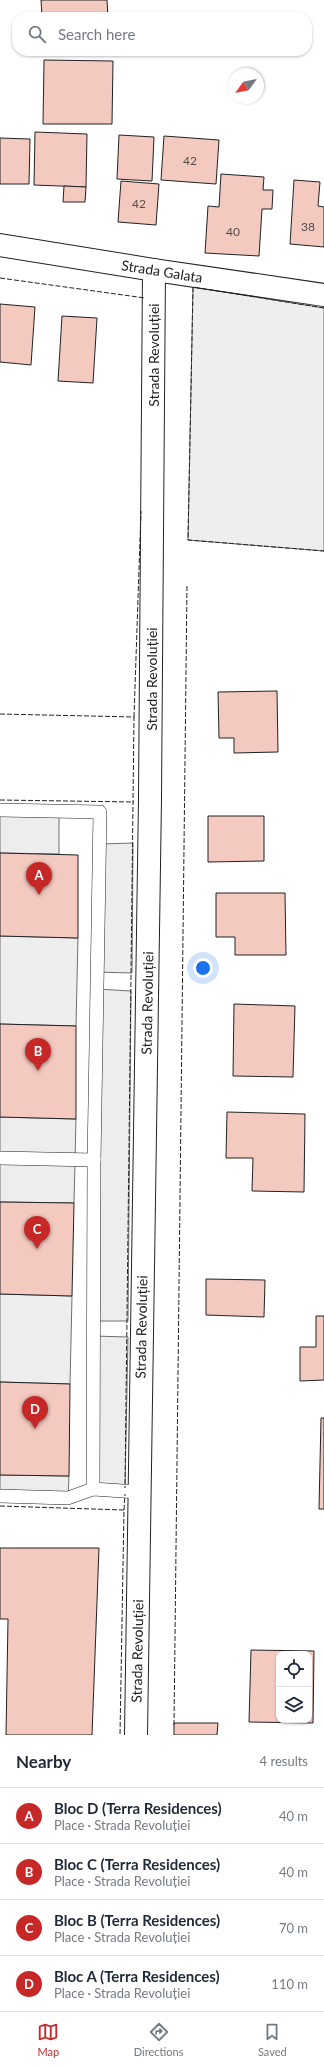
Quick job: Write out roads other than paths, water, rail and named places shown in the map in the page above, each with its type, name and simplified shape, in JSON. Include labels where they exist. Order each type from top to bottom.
[{"type":"street","name":"Strada Galata","points":[[0,245],[324,296]]},
{"type":"street","name":"Strada Revoluției","points":[[136,1735],[138,1492],[150,806],[154,270]]},
{"type":"lane","points":[[0,810],[100,812],[94,1160],[93,1489]]},
{"type":"lane","points":[[0,1158],[94,1160]]},
{"type":"lane","points":[[0,1496],[68,1498],[93,1489],[138,1492]]},
{"type":"place","name":"Bloc D (Terra Residences)","points":[[39,895]]},
{"type":"place","name":"Bloc C (Terra Residences)","points":[[38,1071]]},
{"type":"place","name":"Bloc B (Terra Residences)","points":[[37,1249]]},
{"type":"place","name":"Bloc A (Terra Residences)","points":[[35,1429]]}]
